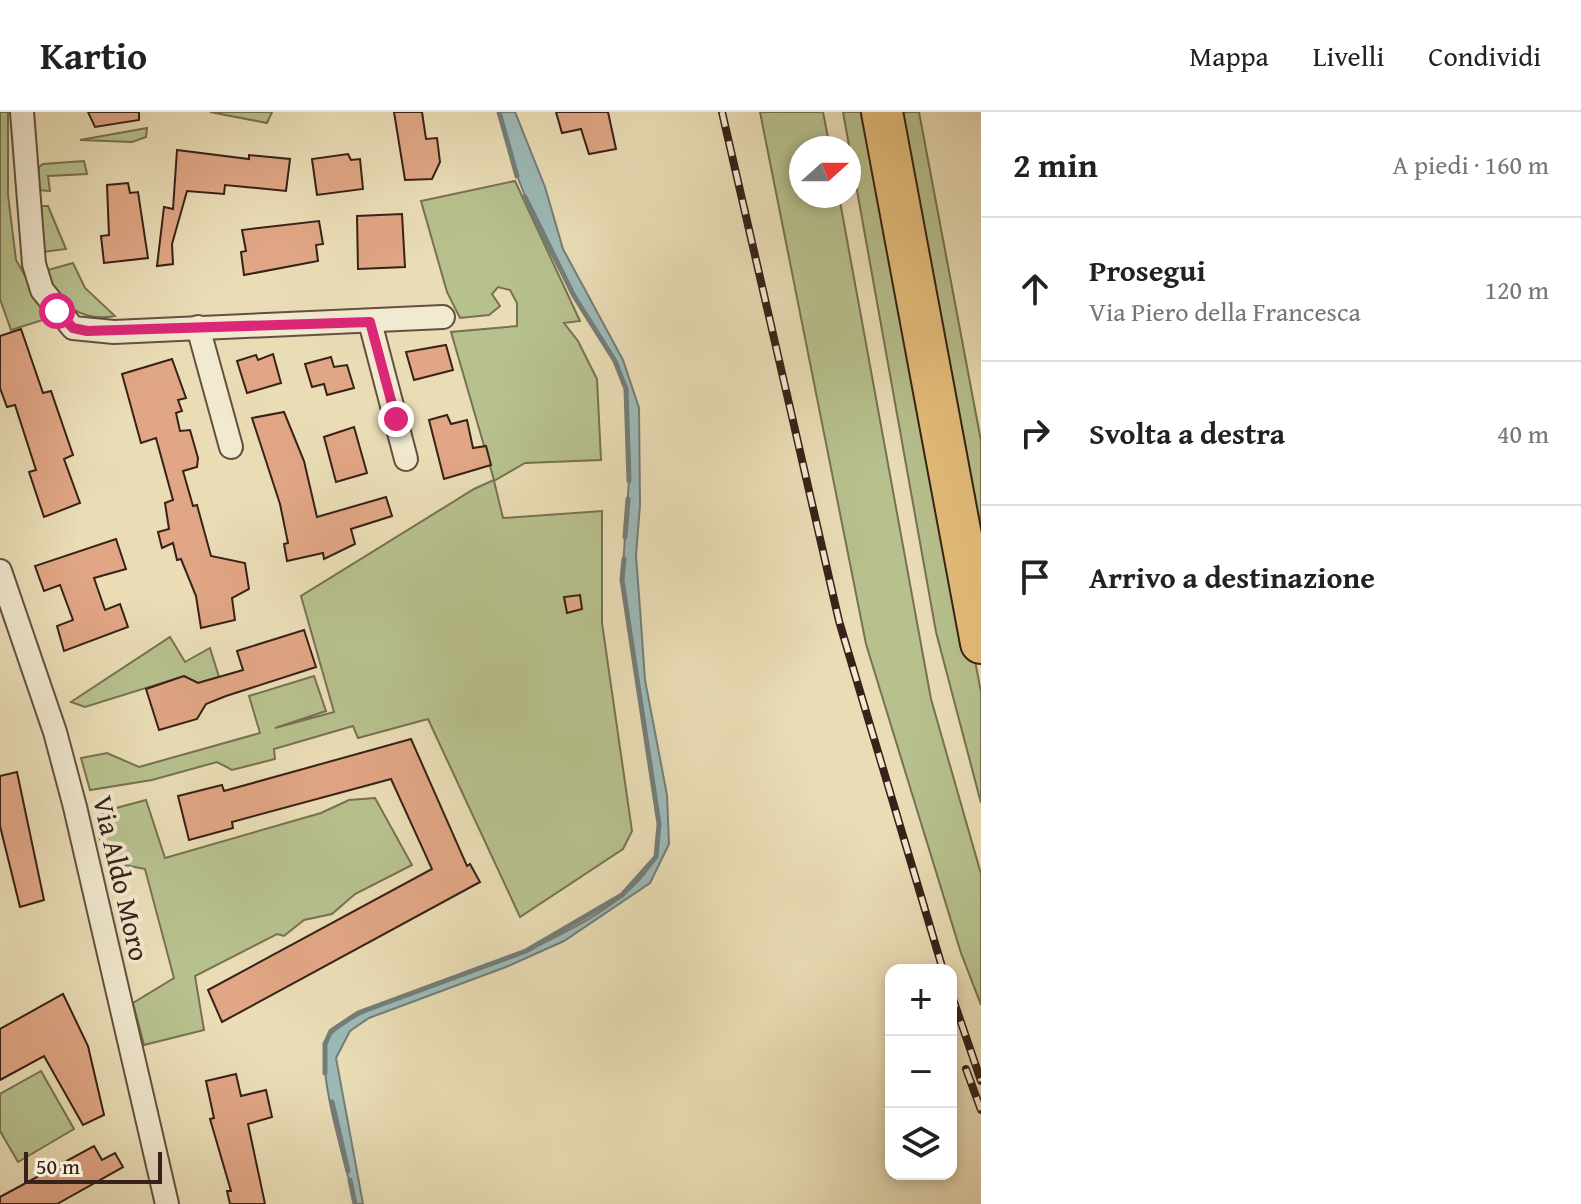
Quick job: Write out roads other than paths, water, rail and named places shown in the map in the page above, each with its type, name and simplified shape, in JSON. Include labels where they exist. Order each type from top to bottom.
[{"type":"highway","points":[[882,112],[981,643]]},
{"type":"street","points":[[22,112],[34,264],[42,290],[73,328],[87,331],[443,317]]},
{"type":"street","points":[[370,322],[406,459]]},
{"type":"street","points":[[198,327],[231,447]]},
{"type":"street","name":"Via Aldo Moro","points":[[0,571],[55,732],[75,807],[167,1204]]},
{"type":"water","points":[[499,112],[515,112],[545,187],[563,249],[623,360],[639,408],[640,505],[636,555],[645,680],[667,795],[669,844],[650,883],[564,941],[506,967],[369,1018],[350,1031],[336,1058],[363,1204],[355,1204],[326,1077],[326,1043],[335,1030],[383,1003],[527,951],[597,914],[643,875],[654,860],[658,847],[659,824],[622,580],[630,466],[626,389],[615,361],[574,296],[539,231],[516,173]]},
{"type":"waterway","points":[[499,112],[517,176]]},
{"type":"waterway","points":[[525,197],[574,296],[615,361],[626,389],[629,481]]},
{"type":"waterway","points":[[625,537],[628,499]]},
{"type":"waterway","points":[[325,1073],[325,1044],[331,1031],[358,1013],[526,951],[622,895],[656,857],[659,824],[622,580],[624,559]]},
{"type":"waterway","points":[[332,1102],[348,1171]]},
{"type":"waterway","points":[[350,1180],[355,1204]]},
{"type":"railway","points":[[722,112],[839,621],[941,964]]},
{"type":"railway","points":[[957,1011],[981,1081]]},
{"type":"railway","points":[[966,1069],[981,1110]]}]
